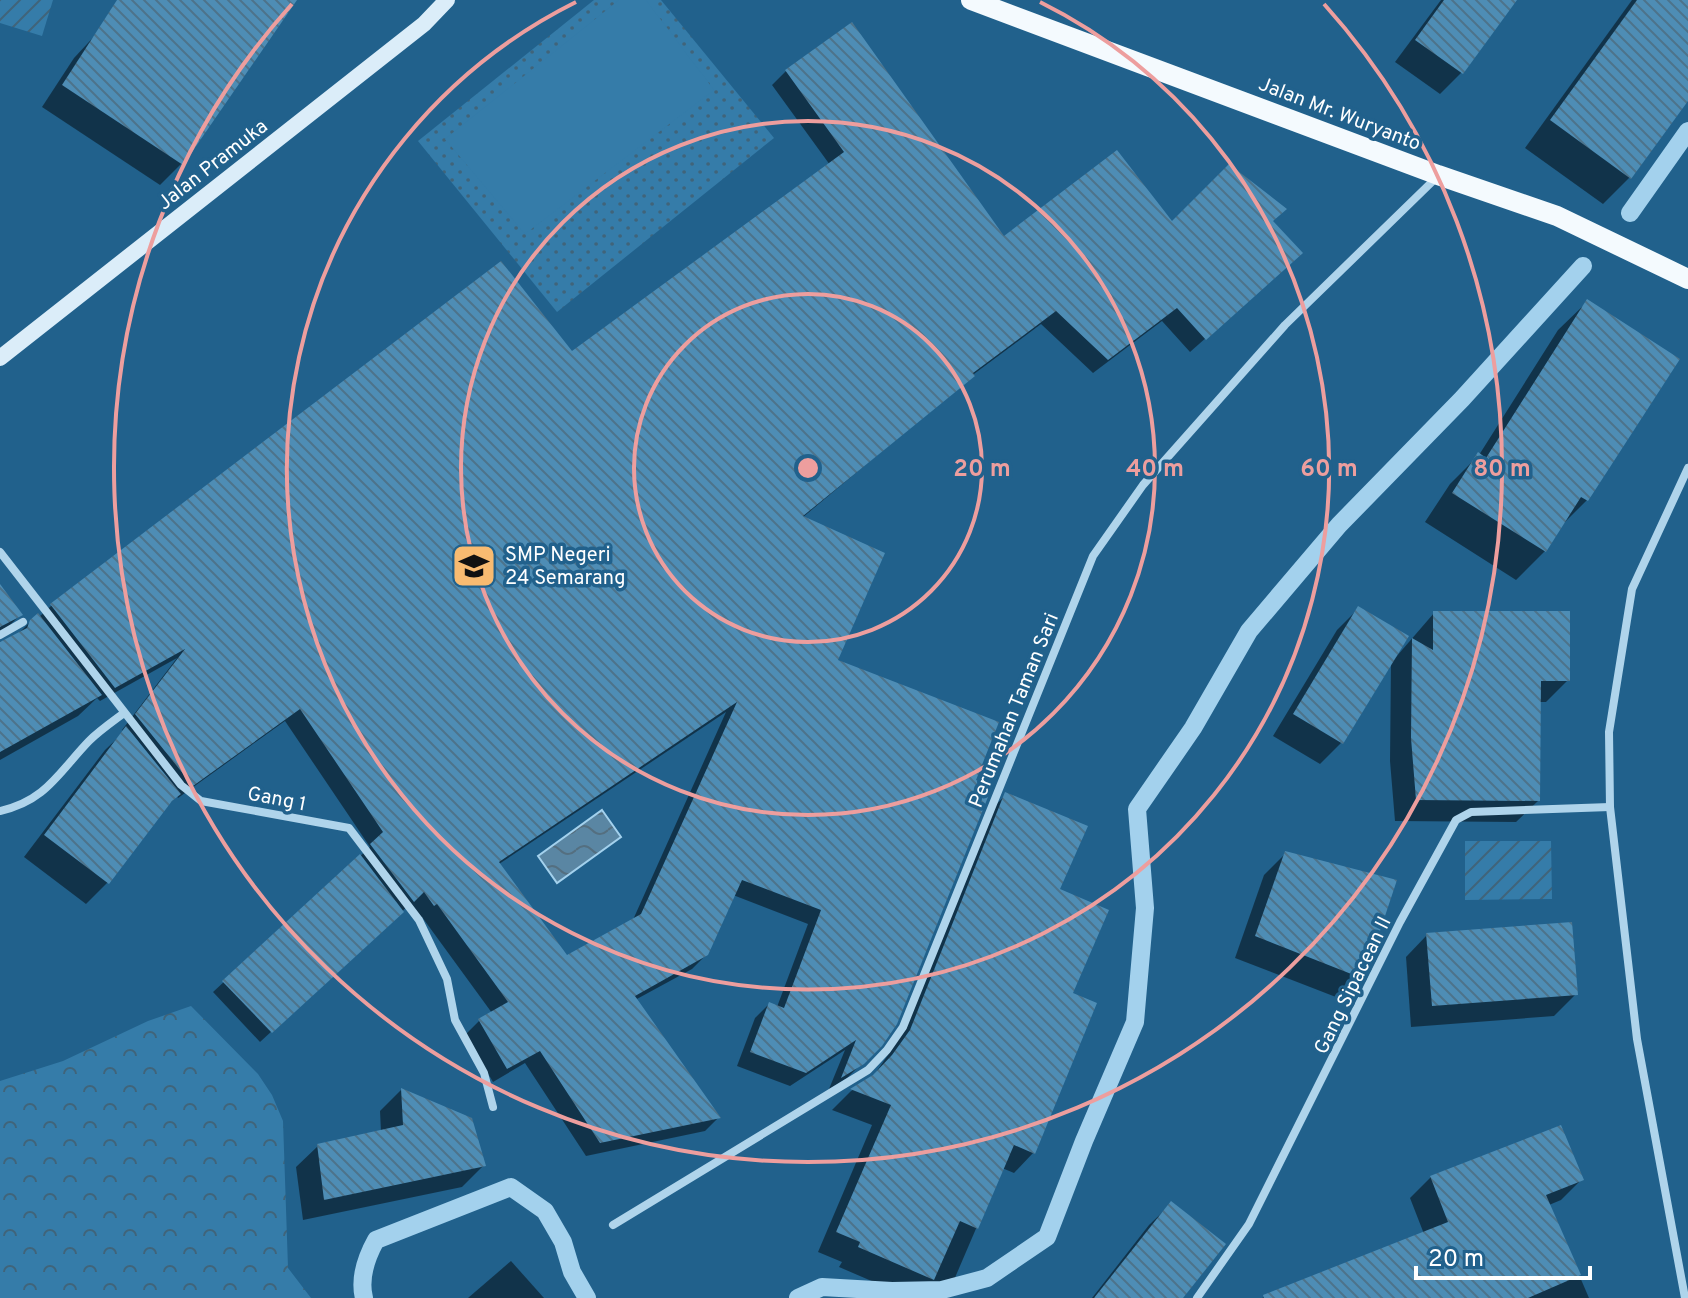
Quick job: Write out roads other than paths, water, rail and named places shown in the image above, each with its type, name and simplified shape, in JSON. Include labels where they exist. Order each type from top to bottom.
[{"type":"main road","name":"Jalan Pramuka","points":[[0,358],[424,24],[447,0]]},
{"type":"main road","name":"Jalan Mr. Wuryanto","points":[[971,0],[1438,175],[1557,216],[1688,279]]},
{"type":"street","name":"Perumahan Taman Sari","points":[[613,1225],[868,1070],[887,1050],[903,1027],[1093,556],[1143,485],[1275,337],[1438,175]]},
{"type":"street","points":[[1685,1298],[1637,1039],[1610,807],[1609,732],[1632,589],[1688,468]]},
{"type":"street","name":"Gang 1","points":[[0,552],[181,785],[201,801],[349,828],[419,920],[447,979],[455,1020],[484,1073],[493,1107]]},
{"type":"street","points":[[0,635],[23,622]]},
{"type":"street","points":[[0,811],[20,806],[57,779],[90,740],[124,713]]},
{"type":"street","name":"Gang Sipacean II","points":[[1197,1298],[1249,1224],[1400,922],[1456,820],[1471,812],[1610,807]]},
{"type":"water","points":[[602,810],[621,837],[557,883],[538,856]]},
{"type":"waterway","points":[[1630,213],[1688,131]]},
{"type":"waterway","points":[[798,1298],[822,1287],[942,1290],[987,1278],[1047,1237],[1135,1022],[1145,908],[1137,809],[1193,728],[1249,631],[1339,525],[1462,399],[1583,266]]},
{"type":"waterway","points":[[364,1298],[364,1268],[376,1240],[511,1187],[545,1211],[563,1242],[572,1272],[587,1298]]},
{"type":"place","name":"SMP Negeri 24 Semarang","points":[[474,566]]}]
